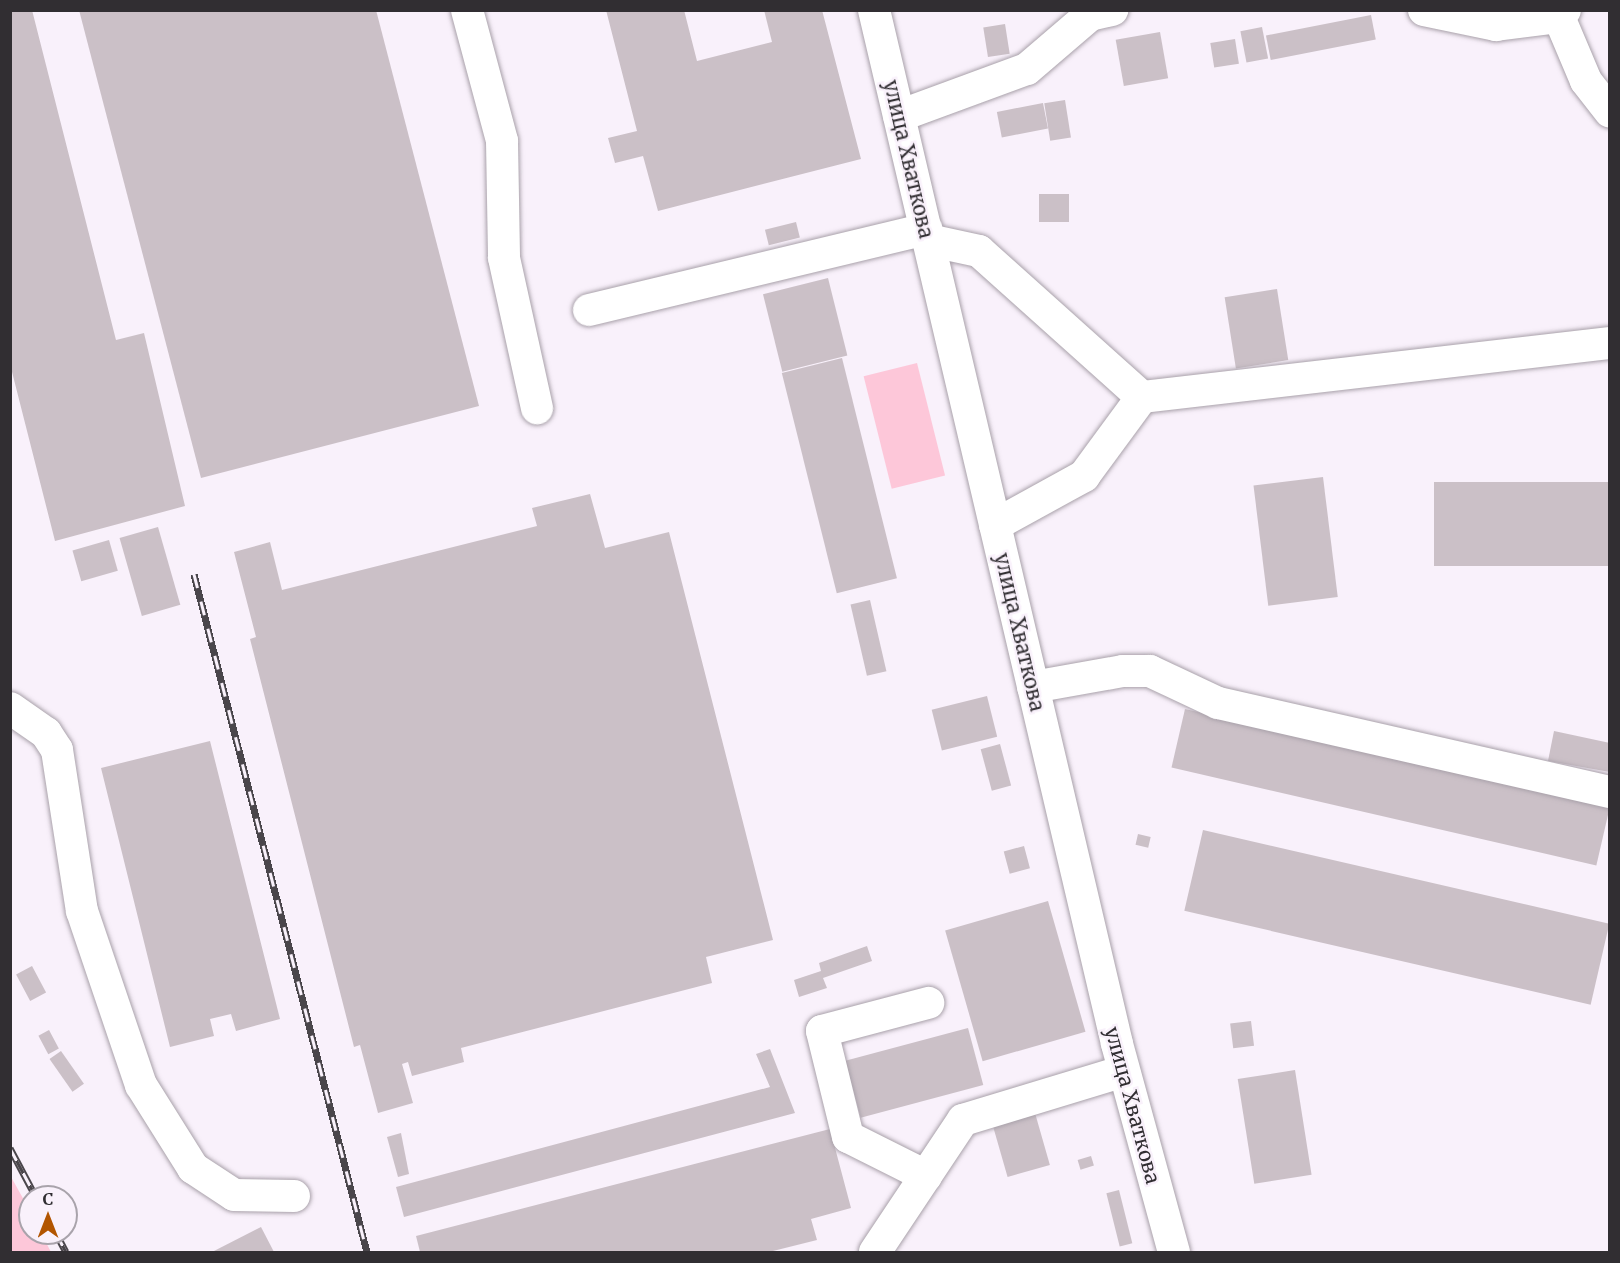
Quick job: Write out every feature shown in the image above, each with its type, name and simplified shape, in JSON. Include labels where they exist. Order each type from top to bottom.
[{"type":"street","points":[[468,10],[502,141],[504,258],[537,408]]},
{"type":"street","name":"улица Хваткова","points":[[874,10],[1124,1071],[1174,1252]]},
{"type":"street","points":[[899,116],[1028,69],[1090,15],[1112,10]]},
{"type":"street","points":[[1424,10],[1496,25],[1562,14],[1586,81],[1610,112]]},
{"type":"street","points":[[589,310],[927,235],[979,251],[1142,397]]},
{"type":"street","points":[[995,525],[1084,476],[1142,397],[1610,343]]},
{"type":"street","points":[[1033,687],[1123,670],[1150,671],[1218,703],[1610,792]]},
{"type":"street","points":[[10,708],[46,733],[57,750],[82,911],[141,1085],[193,1168],[234,1195],[294,1196]]},
{"type":"street","points":[[926,1176],[848,1137],[822,1031],[928,1003]]},
{"type":"street","points":[[875,1252],[963,1120],[1124,1071]]},
{"type":"shaded area","points":[[917,363],[945,476],[892,489],[864,376]]},
{"type":"shaded area","points":[[10,1175],[18,1189],[18,1245],[47,1245],[51,1252],[11,1252]]},
{"type":"building","points":[[10,10],[32,10],[116,340],[144,333],[185,506],[55,541],[10,364]]},
{"type":"building","points":[[79,10],[376,10],[479,406],[201,478]]},
{"type":"building","points":[[606,10],[684,10],[697,61],[772,42],[764,10],[822,10],[861,159],[658,211],[643,156],[615,163],[608,138],[637,131]]},
{"type":"building","points":[[1371,15],[1376,40],[1271,60],[1266,35]]},
{"type":"building","points":[[1005,24],[1010,54],[988,57],[983,27]]},
{"type":"building","points":[[1262,27],[1268,58],[1247,63],[1240,31]]},
{"type":"building","points":[[1160,32],[1168,78],[1124,86],[1116,40]]},
{"type":"building","points":[[1235,39],[1239,64],[1214,68],[1210,43]]},
{"type":"building","points":[[1065,100],[1071,138],[1050,141],[1044,103]]},
{"type":"building","points":[[1043,103],[1048,129],[1002,137],[997,112]]},
{"type":"building","points":[[1039,194],[1069,194],[1069,222],[1039,222]]},
{"type":"building","points":[[796,222],[800,238],[769,245],[765,230]]},
{"type":"building","points":[[828,278],[847,356],[782,372],[763,294]]},
{"type":"building","points":[[1277,289],[1288,360],[1236,368],[1225,297]]},
{"type":"building","points":[[842,358],[897,578],[837,593],[782,373]]},
{"type":"building","points":[[1323,477],[1338,597],[1268,606],[1254,486]]},
{"type":"building","points":[[1434,482],[1610,482],[1610,566],[1434,566]]},
{"type":"building","points":[[590,494],[605,548],[669,532],[773,940],[706,957],[712,983],[461,1048],[464,1062],[412,1076],[408,1062],[402,1064],[413,1103],[378,1113],[360,1045],[354,1047],[250,639],[256,637],[234,552],[270,542],[282,590],[537,526],[532,508]]},
{"type":"building","points":[[158,527],[180,605],[142,616],[120,538]]},
{"type":"building","points":[[109,540],[118,571],[81,581],[72,550]]},
{"type":"building","points":[[870,600],[886,671],[867,676],[851,604]]},
{"type":"building","points":[[987,696],[997,737],[942,751],[932,710]]},
{"type":"building","points":[[1185,709],[1610,807],[1596,866],[1172,767]]},
{"type":"building","points":[[1554,731],[1610,743],[1610,772],[1548,761]]},
{"type":"building","points":[[210,741],[280,1019],[236,1031],[231,1014],[210,1019],[214,1036],[170,1047],[101,768]]},
{"type":"building","points":[[1000,744],[1011,786],[992,791],[981,749]]},
{"type":"building","points":[[1203,830],[1609,924],[1591,1005],[1184,911]]},
{"type":"building","points":[[1138,834],[1151,837],[1148,848],[1136,845]]},
{"type":"building","points":[[1024,846],[1030,868],[1010,874],[1004,851]]},
{"type":"building","points":[[1048,901],[1085,1032],[983,1061],[945,930]]},
{"type":"building","points":[[867,946],[872,961],[823,978],[827,988],[799,997],[794,980],[821,971],[819,963]]},
{"type":"building","points":[[32,966],[46,992],[30,1001],[16,974]]},
{"type":"building","points":[[1251,1021],[1254,1046],[1233,1048],[1230,1024]]},
{"type":"building","points":[[968,1028],[983,1085],[861,1118],[845,1061]]},
{"type":"building","points":[[49,1030],[59,1049],[48,1054],[38,1036]]},
{"type":"building","points":[[770,1049],[795,1113],[404,1217],[396,1187],[770,1087],[756,1054]]},
{"type":"building","points":[[61,1051],[84,1084],[72,1092],[50,1059]]},
{"type":"building","points":[[1295,1070],[1312,1175],[1254,1184],[1238,1079]]},
{"type":"building","points":[[1035,1113],[1050,1165],[1008,1177],[993,1125]]},
{"type":"building","points":[[830,1129],[851,1208],[811,1219],[817,1240],[769,1252],[420,1252],[416,1236]]},
{"type":"building","points":[[401,1133],[409,1174],[398,1177],[387,1137]]},
{"type":"building","points":[[1091,1156],[1094,1166],[1081,1170],[1078,1160]]},
{"type":"building","points":[[1119,1190],[1132,1243],[1120,1247],[1106,1193]]},
{"type":"building","points":[[261,1227],[274,1252],[212,1252]]},
{"type":"railway","points":[[194,574],[367,1252]]},
{"type":"railway","points":[[10,1148],[30,1185]]},
{"type":"railway","points":[[62,1245],[66,1252]]}]
